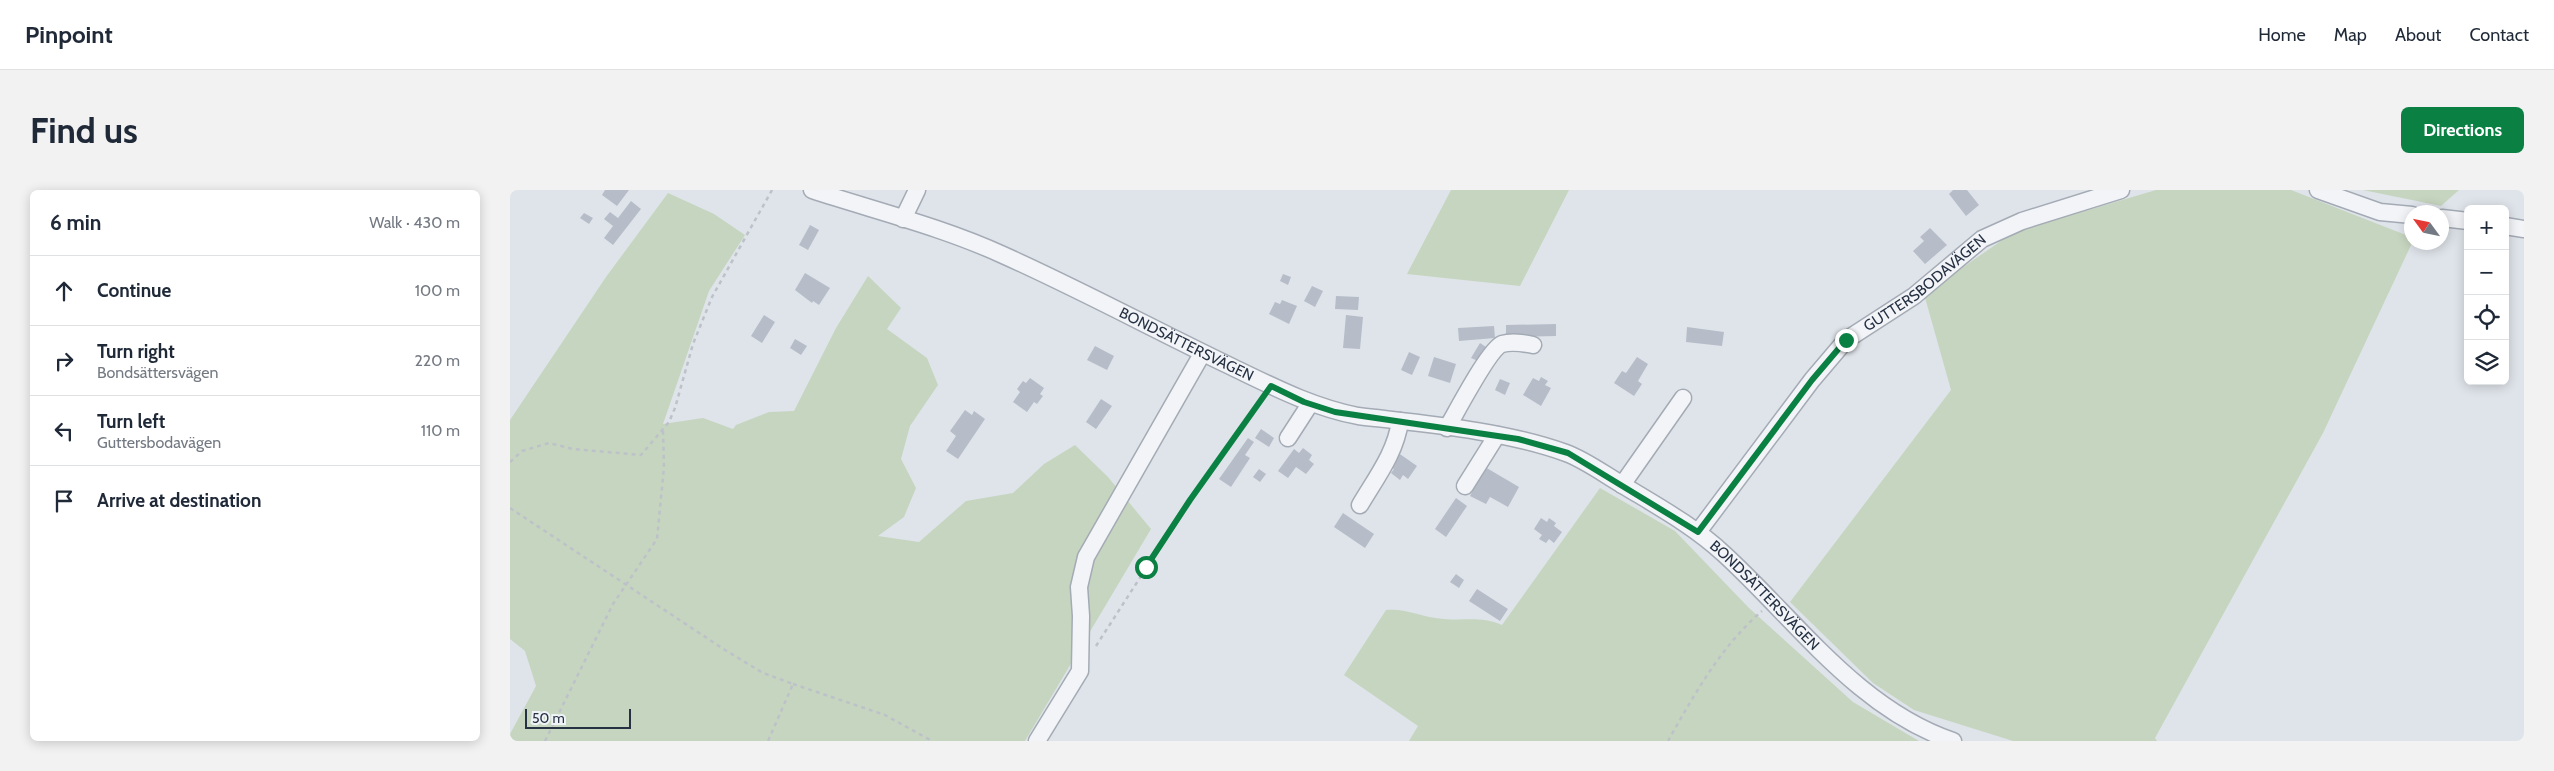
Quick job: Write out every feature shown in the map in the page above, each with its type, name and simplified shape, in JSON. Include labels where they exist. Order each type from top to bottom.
[{"type":"street","name":"BONDSÄTTERSVÄGEN","points":[[812,190],[903,218],[1001,254],[1202,354],[1310,404],[1335,412],[1497,436],[1568,453],[1698,532],[1724,554],[1811,642],[1871,695],[1927,732],[1953,741]]},
{"type":"street","points":[[903,218],[917,190]]},
{"type":"street","name":"GUTTERSBODAVÄGEN","points":[[1698,532],[1812,380],[1846,340],[1914,296],[1982,239],[2022,221],[2121,190]]},
{"type":"street","points":[[2318,190],[2380,212],[2404,215]]},
{"type":"street","points":[[2449,219],[2464,221]]},
{"type":"street","points":[[2509,227],[2524,229]]},
{"type":"street","points":[[1446,428],[1490,355],[1501,344],[1517,342],[1532,345]]},
{"type":"street","points":[[1037,741],[1080,671],[1081,616],[1079,587],[1086,557],[1202,354]]},
{"type":"street","points":[[1622,485],[1683,398]]},
{"type":"street","points":[[1288,438],[1310,404]]},
{"type":"street","points":[[1360,504],[1398,436],[1400,421]]},
{"type":"street","points":[[1465,486],[1497,436]]},
{"type":"path","points":[[510,462],[522,451],[549,443],[574,449],[641,455],[663,429],[675,408],[693,344],[712,297],[772,190]]},
{"type":"path","points":[[1095,647],[1190,500],[1271,386]]},
{"type":"path","points":[[545,741],[624,585],[657,539],[664,467],[663,429]]},
{"type":"path","points":[[510,508],[550,533],[624,585],[763,673],[886,715],[932,741]]},
{"type":"path","points":[[1668,741],[1691,699],[1724,652],[1747,624],[1773,602]]},
{"type":"path","points":[[768,741],[793,684]]},
{"type":"green space","points":[[1451,190],[1569,190],[1520,286],[1407,274]]},
{"type":"green space","points":[[2156,190],[2291,190],[2404,234],[2404,250],[2409,250],[2323,433],[2155,738],[2157,741],[2013,741],[1914,710],[1873,683],[1790,602],[1951,390],[1924,294],[2014,232]]},
{"type":"green space","points":[[2363,190],[2459,190],[2442,205]]},
{"type":"green space","points":[[668,193],[714,214],[745,235],[709,291],[663,424],[703,418],[733,429],[736,425],[769,412],[794,411],[836,328],[868,276],[901,308],[887,329],[927,358],[938,385],[910,426],[901,459],[916,488],[904,517],[878,536],[919,542],[966,501],[1013,493],[1044,464],[1075,445],[1108,477],[1151,529],[1025,741],[510,741],[510,734],[536,686],[525,651],[510,639],[510,420],[606,277]]},
{"type":"green space","points":[[1600,488],[1675,531],[1749,608],[1853,702],[1919,741],[1409,741],[1418,726],[1344,675],[1386,610],[1401,610],[1437,618],[1480,620],[1502,625]]},
{"type":"building","points":[[605,190],[629,190],[617,206],[602,195]]},
{"type":"building","points":[[1953,190],[1967,190],[1979,205],[1966,216],[1949,194]]},
{"type":"building","points":[[631,201],[641,209],[613,245],[604,238],[613,226],[604,219],[610,212],[618,218]]},
{"type":"building","points":[[584,213],[593,218],[589,224],[580,218]]},
{"type":"building","points":[[810,225],[819,230],[808,250],[799,245]]},
{"type":"building","points":[[1930,228],[1947,245],[1925,264],[1913,251],[1924,241],[1920,237]]},
{"type":"building","points":[[805,273],[830,288],[819,305],[813,301],[812,303],[795,290]]},
{"type":"building","points":[[1283,274],[1291,277],[1288,285],[1280,281]]},
{"type":"building","points":[[1312,286],[1323,291],[1315,307],[1304,301]]},
{"type":"building","points":[[1336,296],[1359,297],[1358,310],[1335,309]]},
{"type":"building","points":[[1282,300],[1297,306],[1289,324],[1269,314],[1275,302],[1280,304]]},
{"type":"building","points":[[764,315],[775,322],[762,343],[751,336]]},
{"type":"building","points":[[1346,315],[1363,317],[1360,349],[1343,348]]},
{"type":"building","points":[[1556,324],[1556,336],[1506,337],[1506,325]]},
{"type":"building","points":[[1494,326],[1495,338],[1459,341],[1458,328]]},
{"type":"building","points":[[1687,327],[1724,332],[1722,346],[1686,342]]},
{"type":"building","points":[[795,339],[807,346],[801,355],[790,348]]},
{"type":"building","points":[[1480,343],[1486,347],[1478,361],[1471,358]]},
{"type":"building","points":[[1095,346],[1114,356],[1107,370],[1087,360]]},
{"type":"building","points":[[1409,352],[1420,357],[1412,375],[1401,370]]},
{"type":"building","points":[[1434,357],[1456,364],[1450,383],[1428,376]]},
{"type":"building","points":[[1637,357],[1648,364],[1638,381],[1642,384],[1634,396],[1614,383],[1622,371],[1626,373]]},
{"type":"building","points":[[1541,377],[1548,381],[1545,385],[1551,388],[1541,406],[1523,395],[1533,378],[1539,381]]},
{"type":"building","points":[[1030,378],[1044,388],[1040,394],[1043,396],[1037,404],[1034,402],[1027,412],[1013,402],[1020,392],[1017,389],[1023,381],[1026,383]]},
{"type":"building","points":[[1500,379],[1510,383],[1505,395],[1495,390]]},
{"type":"building","points":[[1101,399],[1112,406],[1096,429],[1086,422]]},
{"type":"building","points":[[965,410],[972,415],[974,411],[985,419],[958,459],[946,451],[956,436],[950,431]]},
{"type":"building","points":[[1261,429],[1274,438],[1269,447],[1255,438]]},
{"type":"building","points":[[1248,438],[1254,442],[1245,455],[1250,458],[1231,487],[1219,479]]},
{"type":"building","points":[[1303,448],[1312,455],[1309,460],[1314,464],[1306,474],[1296,467],[1288,478],[1278,471],[1294,449],[1299,453]]},
{"type":"building","points":[[1397,452],[1417,466],[1408,479],[1403,475],[1400,480],[1391,473],[1394,469],[1388,465]]},
{"type":"building","points":[[1485,467],[1519,487],[1508,507],[1490,497],[1486,504],[1470,496]]},
{"type":"building","points":[[1259,469],[1266,474],[1260,482],[1253,477]]},
{"type":"building","points":[[1456,498],[1467,506],[1446,537],[1435,529]]},
{"type":"building","points":[[1343,513],[1374,534],[1365,548],[1334,527]]},
{"type":"building","points":[[1541,518],[1547,522],[1549,518],[1556,523],[1554,526],[1562,532],[1554,543],[1549,539],[1546,543],[1539,539],[1542,535],[1534,529]]},
{"type":"building","points":[[1456,574],[1464,580],[1459,588],[1450,582]]},
{"type":"building","points":[[1477,589],[1508,609],[1500,621],[1469,601]]},
{"type":"route","points":[[1146,567],[1190,500],[1271,386],[1304,402],[1335,412],[1518,439],[1568,453],[1698,532],[1715,512],[1812,380],[1846,340]]}]
